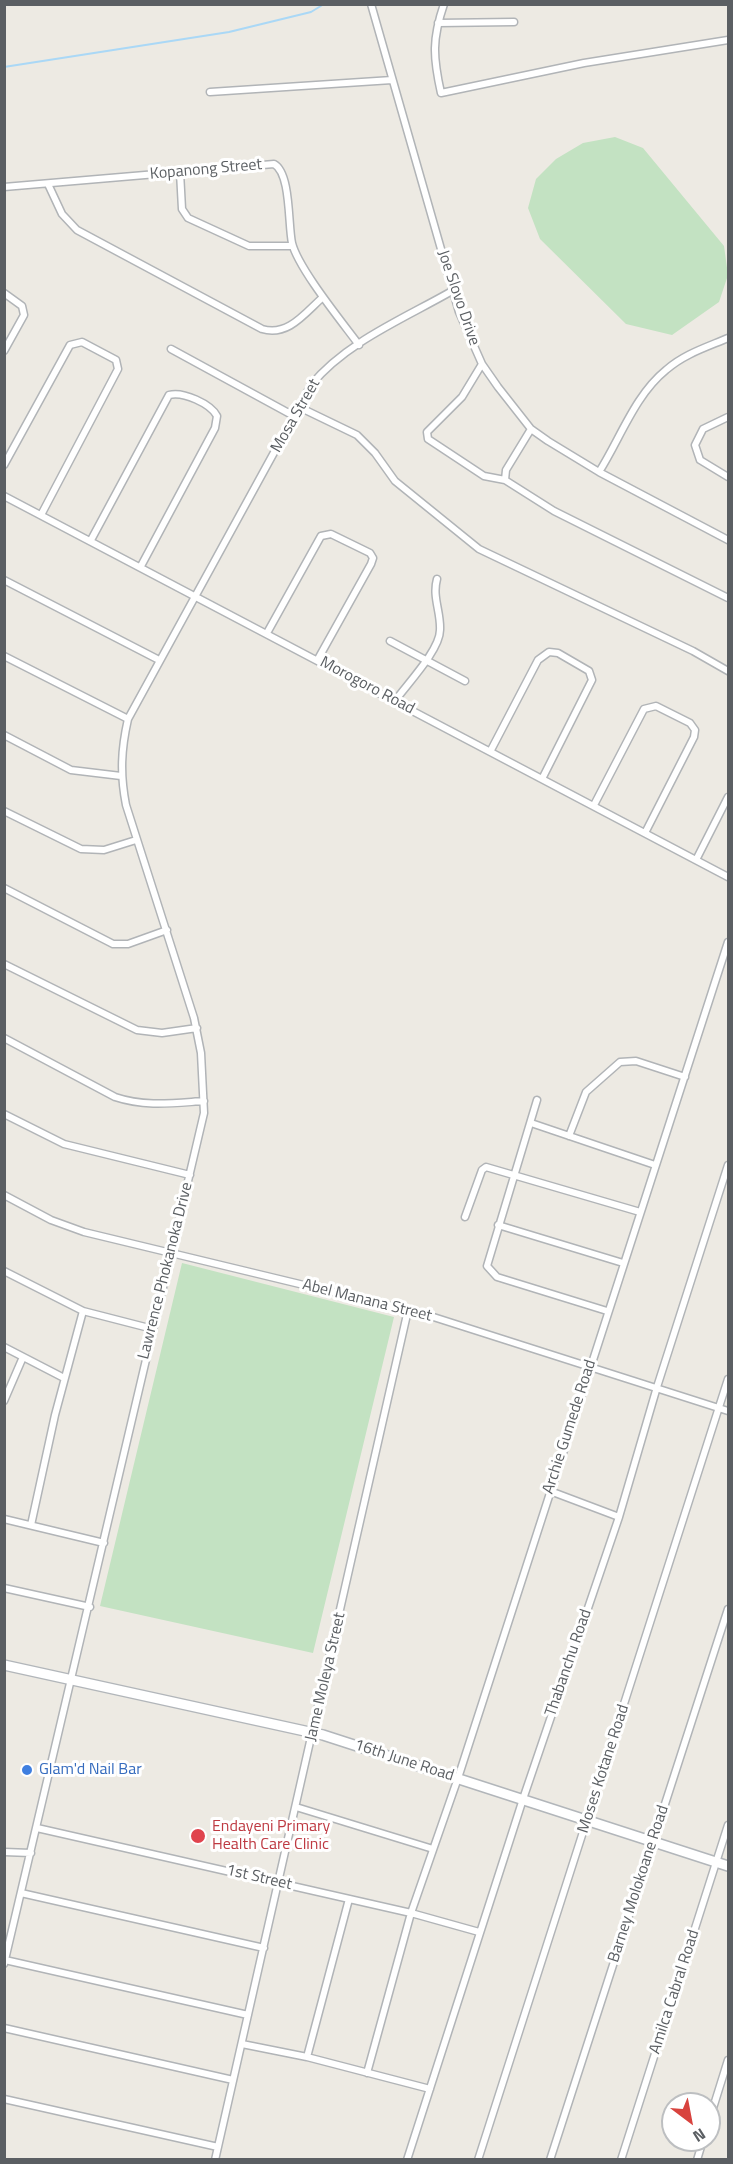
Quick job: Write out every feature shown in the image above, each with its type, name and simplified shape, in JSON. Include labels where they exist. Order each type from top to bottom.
[{"type":"street","name":"Joe Slovo Drive","points":[[371,4],[452,291],[482,364],[531,429],[598,472],[729,540]]},
{"type":"street","points":[[444,4],[434,41],[434,60],[441,93],[572,65],[729,40]]},
{"type":"street","points":[[438,23],[514,22]]},
{"type":"street","points":[[210,92],[392,80]]},
{"type":"street","name":"Kopanong Street","points":[[4,187],[277,165],[283,175],[292,246],[323,297],[359,345]]},
{"type":"street","points":[[180,172],[182,209],[188,218],[249,246],[292,246]]},
{"type":"street","points":[[48,184],[62,214],[77,230],[262,329],[273,332],[283,331],[323,297]]},
{"type":"street","name":"Mosa Street","points":[[196,595],[298,407],[318,375],[359,345],[452,291]]},
{"type":"street","points":[[4,293],[22,306],[24,315],[4,351]]},
{"type":"street","points":[[598,472],[642,398],[658,376],[678,360],[729,338]]},
{"type":"street","points":[[4,465],[70,345],[82,342],[116,360],[118,369],[41,515]]},
{"type":"street","points":[[171,349],[294,416]]},
{"type":"street","points":[[482,364],[465,393],[425,436],[477,472],[491,479],[505,480],[554,511],[729,598]]},
{"type":"street","points":[[91,540],[170,395],[181,393],[211,408],[217,416],[215,428],[141,566]]},
{"type":"street","points":[[298,407],[357,435],[375,453],[395,481],[479,549],[693,651],[729,671]]},
{"type":"street","points":[[729,417],[703,429],[695,445],[700,460],[729,477]]},
{"type":"street","points":[[505,480],[506,470],[531,429]]},
{"type":"street","name":"Morogoro Road","points":[[4,496],[543,777],[729,877]]},
{"type":"street","points":[[267,633],[321,536],[331,534],[370,553],[373,558],[371,564],[318,659]]},
{"type":"street","points":[[395,701],[426,660],[440,633],[434,597],[437,579]]},
{"type":"street","points":[[4,580],[159,660]]},
{"type":"street","name":"Lawrence Phokanoka Drive","points":[[5,1962],[202,1124],[204,1101],[197,1028],[136,840],[121,776],[121,752],[128,719],[196,595]]},
{"type":"street","points":[[390,642],[465,681]]},
{"type":"street","points":[[491,750],[538,660],[549,651],[558,653],[589,671],[592,680],[543,777]]},
{"type":"street","points":[[4,656],[128,719]]},
{"type":"street","points":[[594,805],[644,709],[656,706],[690,723],[695,730],[694,738],[645,833]]},
{"type":"street","points":[[4,735],[71,770],[121,776]]},
{"type":"street","points":[[696,860],[729,797]]},
{"type":"street","points":[[4,811],[81,849],[92,851],[136,840]]},
{"type":"street","points":[[4,888],[113,944],[128,944],[167,930]]},
{"type":"street","name":"Archie Gumede Road","points":[[366,2073],[411,1913],[458,1778],[607,1311],[729,942]]},
{"type":"street","points":[[4,964],[137,1030],[162,1033],[197,1028]]},
{"type":"street","points":[[4,1038],[115,1097],[156,1104],[204,1101]]},
{"type":"street","points":[[569,1136],[586,1092],[620,1062],[631,1060],[685,1077]]},
{"type":"street","points":[[537,1100],[487,1266],[496,1277],[607,1311]]},
{"type":"street","points":[[4,1114],[64,1144],[190,1175]]},
{"type":"street","points":[[531,1124],[655,1165]]},
{"type":"street","name":"Thabanchu Road","points":[[407,2160],[479,1932],[619,1517],[657,1387],[729,1165]]},
{"type":"street","points":[[465,1217],[484,1168],[515,1174],[640,1212]]},
{"type":"street","name":"Abel Manana Street","points":[[4,1195],[66,1226],[171,1254],[408,1310],[729,1411]]},
{"type":"street","points":[[498,1225],[623,1263]]},
{"type":"street","points":[[4,1271],[83,1311],[153,1329]]},
{"type":"street","name":"Jame Moleya Street","points":[[215,2160],[408,1310]]},
{"type":"street","points":[[31,1525],[64,1378],[83,1311]]},
{"type":"street","points":[[4,1347],[64,1378]]},
{"type":"street","points":[[4,1401],[23,1357]]},
{"type":"street","name":"Moses Kotane Road","points":[[478,2160],[729,1379]]},
{"type":"street","points":[[550,1491],[619,1517]]},
{"type":"street","points":[[4,1519],[104,1543]]},
{"type":"street","points":[[4,1588],[90,1607]]},
{"type":"street","name":"Barney Molokoane Road","points":[[550,2160],[729,1609]]},
{"type":"street","name":"16th June Road","points":[[5,1667],[313,1733],[729,1866]]},
{"type":"street","points":[[296,1807],[433,1849]]},
{"type":"street","name":"Amilca Cabral Road","points":[[621,2160],[729,1825]]},
{"type":"street","name":"1st Street","points":[[37,1828],[411,1913],[479,1932]]},
{"type":"street","points":[[4,1852],[31,1853]]},
{"type":"street","points":[[21,1893],[264,1948]]},
{"type":"street","points":[[307,2057],[350,1899]]},
{"type":"street","points":[[5,1962],[248,2015]]},
{"type":"street","points":[[4,2028],[233,2080]]},
{"type":"street","points":[[242,2044],[307,2057],[430,2089]]},
{"type":"street","points":[[719,2092],[729,2060]]},
{"type":"street","points":[[4,2098],[218,2146]]},
{"type":"green space","points":[[615,137],[643,148],[724,246],[728,275],[719,302],[672,335],[626,324],[540,239],[528,208],[536,179],[556,159],[583,143]]},
{"type":"green space","points":[[182,1263],[394,1317],[313,1653],[100,1606]]},
{"type":"waterway","points":[[4,67],[229,32],[311,12],[324,4]]},
{"type":"place","name":"Glam'd Nail Bar","points":[[27,1770]]},
{"type":"place","name":"Endayeni Primary Health Care Clinic","points":[[198,1836]]}]
